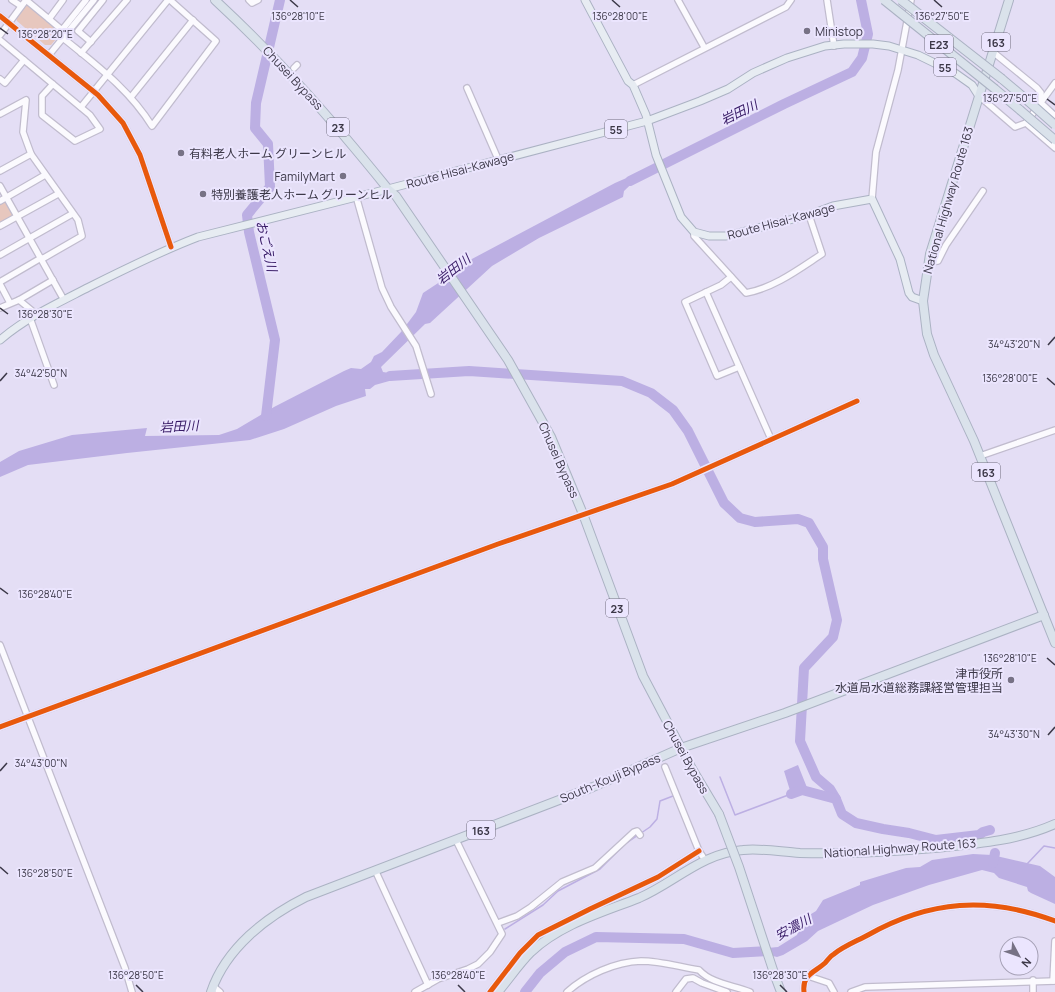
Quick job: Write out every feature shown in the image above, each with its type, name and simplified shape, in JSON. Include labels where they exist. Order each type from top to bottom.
[{"type":"highway","name":"Chusei Bypass","points":[[215,0],[285,67],[338,127],[388,189],[396,196],[479,315],[508,360],[528,395],[551,437],[583,514],[643,676],[681,748],[719,814],[739,867],[781,992]]},
{"type":"highway","name":"E23","points":[[884,0],[994,88],[1055,140]]},
{"type":"highway","name":"E23","points":[[901,0],[1002,79],[1055,124]]},
{"type":"highway","name":"National Highway Route 163","points":[[1009,0],[928,262],[923,301],[930,342],[980,456],[1055,643]]},
{"type":"highway","name":"South-Kouji Bypass","points":[[212,989],[224,966],[244,941],[270,918],[306,897],[593,787],[681,748],[785,713],[1044,615]]},
{"type":"highway","name":"National Highway Route 163","points":[[498,992],[525,958],[557,932],[603,911],[639,898],[705,860],[742,850],[846,854],[972,844],[1025,835],[1055,824]]},
{"type":"main road","points":[[585,0],[628,81],[633,85],[647,121],[656,155],[681,218],[694,232]]},
{"type":"main road","name":"Route Hisai-Kawage","points":[[0,340],[36,314],[171,247],[198,236],[388,189],[647,121],[728,89],[753,73],[812,49],[844,44],[878,44],[900,49],[934,62],[955,73],[972,85],[979,96]]},
{"type":"main road","points":[[872,199],[900,259],[909,293],[912,297],[923,301]]},
{"type":"main road","name":"Route Hisai-Kawage","points":[[694,232],[709,236],[726,236],[809,215],[833,206],[872,199]]},
{"type":"street","points":[[12,0],[21,6]]},
{"type":"street","points":[[0,35],[26,0],[62,30],[86,0]]},
{"type":"street","points":[[49,19],[63,0]]},
{"type":"street","points":[[49,55],[94,0]]},
{"type":"street","points":[[91,42],[78,31],[103,0]]},
{"type":"street","points":[[81,53],[127,0]]},
{"type":"street","points":[[63,38],[107,74],[131,97],[152,126],[216,41],[169,0],[107,74],[80,107]]},
{"type":"street","points":[[249,0],[252,3],[258,0]]},
{"type":"street","points":[[678,0],[704,48]]},
{"type":"street","points":[[633,85],[786,7],[791,0]]},
{"type":"street","points":[[827,0],[834,46]]},
{"type":"street","points":[[872,199],[874,163],[911,0]]},
{"type":"street","points":[[0,16],[93,91],[111,108],[135,144],[171,247]]},
{"type":"street","points":[[131,97],[193,20]]},
{"type":"street","points":[[0,40],[53,84],[80,107],[90,115],[100,128],[75,141],[42,115],[42,96],[53,84]]},
{"type":"street","points":[[993,52],[1038,88],[1041,93],[1041,103],[1055,116]]},
{"type":"street","points":[[0,80],[5,84],[24,60]]},
{"type":"street","points":[[979,96],[1015,127],[1026,123],[1055,83]]},
{"type":"street","points":[[467,88],[498,159]]},
{"type":"street","points":[[0,114],[26,100],[23,132],[31,154],[72,214],[78,220],[82,236],[0,283],[10,303]]},
{"type":"street","points":[[1026,123],[1055,148]]},
{"type":"street","points":[[0,171],[31,154]]},
{"type":"street","points":[[0,201],[45,175]]},
{"type":"street","points":[[0,186],[64,300]]},
{"type":"street","points":[[928,262],[938,260],[946,245],[983,190]]},
{"type":"street","points":[[0,226],[58,194]]},
{"type":"street","points":[[356,196],[382,288],[415,344],[422,361],[431,394]]},
{"type":"street","points":[[0,256],[72,214]]},
{"type":"street","points":[[694,232],[694,236],[746,293],[755,291],[797,271],[822,254],[809,215]]},
{"type":"street","points":[[731,278],[685,302],[717,376],[739,366]]},
{"type":"street","points":[[0,308],[19,300],[53,280]]},
{"type":"street","points":[[706,292],[771,439]]},
{"type":"street","points":[[19,300],[36,314]]},
{"type":"street","points":[[30,318],[54,385]]},
{"type":"street","points":[[0,727],[583,514],[672,484],[857,401]]},
{"type":"street","points":[[980,456],[1055,430]]},
{"type":"street","points":[[0,645],[125,968],[132,992]]},
{"type":"street","points":[[665,767],[699,851],[705,860]]},
{"type":"street","points":[[498,923],[523,912],[562,882],[595,868],[638,833]]},
{"type":"street","points":[[415,992],[428,985],[468,970],[482,961],[502,934],[498,923],[456,840]]},
{"type":"street","points":[[490,992],[520,953],[538,935],[590,908],[658,877],[699,851]]},
{"type":"street","points":[[375,870],[428,985]]},
{"type":"street","points":[[804,992],[803,984],[808,976],[826,962],[833,954],[879,929],[907,916],[933,908],[976,905],[997,906],[1034,913],[1055,921]]},
{"type":"street","points":[[851,992],[865,987],[1033,980],[1054,981],[1055,941]]},
{"type":"street","points":[[567,992],[593,975],[619,965],[640,961],[699,970],[704,975],[717,981],[750,992]]},
{"type":"street","points":[[808,976],[829,983],[834,992]]},
{"type":"street","points":[[676,992],[686,979],[693,978],[727,992]]},
{"type":"street","points":[[1033,980],[1033,992]]},
{"type":"street","points":[[212,989],[220,992]]},
{"type":"shaded area","points":[[28,5],[62,32],[51,45],[45,45],[17,21],[16,18],[24,6]]},
{"type":"shaded area","points":[[647,169],[624,191],[623,197],[539,238],[492,266],[430,323],[425,324],[381,367],[383,372],[407,376],[375,385],[370,389],[365,389],[366,396],[336,406],[284,429],[250,440],[28,465],[0,477],[0,462],[19,451],[72,435],[147,428],[145,436],[219,435],[237,429],[274,407],[344,371],[351,368],[361,369],[371,362],[374,356],[382,352],[401,332],[416,312],[423,293],[461,268],[470,260],[615,183]]},
{"type":"shaded area","points":[[6,202],[14,215],[0,225],[0,203]]},
{"type":"shaded area","points":[[798,765],[808,790],[816,790],[815,795],[800,794],[792,797],[784,771]]},
{"type":"shaded area","points":[[973,854],[992,855],[1040,866],[1055,877],[1055,904],[1031,893],[1028,891],[1027,887],[999,878],[994,873],[982,870],[929,885],[873,905],[818,931],[807,941],[783,955],[777,957],[747,950],[778,947],[797,935],[803,919],[816,911],[823,900],[860,885],[860,882],[906,868],[920,867],[932,860]]},
{"type":"waterway","name":"おごえ川","points":[[266,416],[275,340],[249,232],[247,215],[270,187],[268,144],[255,128],[256,103],[280,0]]},
{"type":"waterway","name":"岩田川","points":[[630,181],[784,104],[852,72],[862,58],[868,34],[861,0]]},
{"type":"waterway","points":[[390,376],[469,371],[622,381],[651,393],[673,410],[688,431],[724,503],[740,518],[755,522],[798,519],[809,523],[823,547],[823,559],[837,620],[833,637],[804,668],[800,741],[816,777],[830,789],[836,799]]},
{"type":"waterway","points":[[720,777],[735,815],[791,794]]},
{"type":"waterway","points":[[791,794],[802,790],[836,799],[842,814],[856,823],[909,833],[936,840],[979,835],[990,830]]},
{"type":"waterway","points":[[625,844],[650,827],[657,819],[660,801],[673,796]]},
{"type":"waterway","points":[[505,929],[543,905],[558,891],[600,869],[623,846]]},
{"type":"waterway","points":[[1027,864],[1044,846],[1055,848]]},
{"type":"waterway","points":[[993,863],[995,853]]},
{"type":"waterway","name":"安濃川","points":[[525,992],[540,973],[565,952],[596,937],[684,939],[733,953],[767,951]]},
{"type":"cycle path","points":[[0,16],[98,95],[123,123],[140,155],[171,247]]},
{"type":"cycle path","points":[[0,727],[498,544],[672,484],[857,401]]},
{"type":"cycle path","points":[[490,992],[520,953],[538,935],[658,877],[699,851]]},
{"type":"cycle path","points":[[804,992],[805,981],[807,978],[830,957],[846,946],[891,923],[914,915],[937,909],[983,905],[1030,913],[1055,921]]},
{"type":"place","name":"Ministop","points":[[807,31]]},
{"type":"place","name":"有料老人ホーム グリーンヒル","points":[[181,153]]},
{"type":"place","name":"FamilyMart","points":[[343,176]]},
{"type":"place","name":"特別養護老人ホーム グリーンヒル","points":[[203,194]]},
{"type":"place","name":"津市役所 水道局水道総務課経営管理担当","points":[[1011,680]]}]
